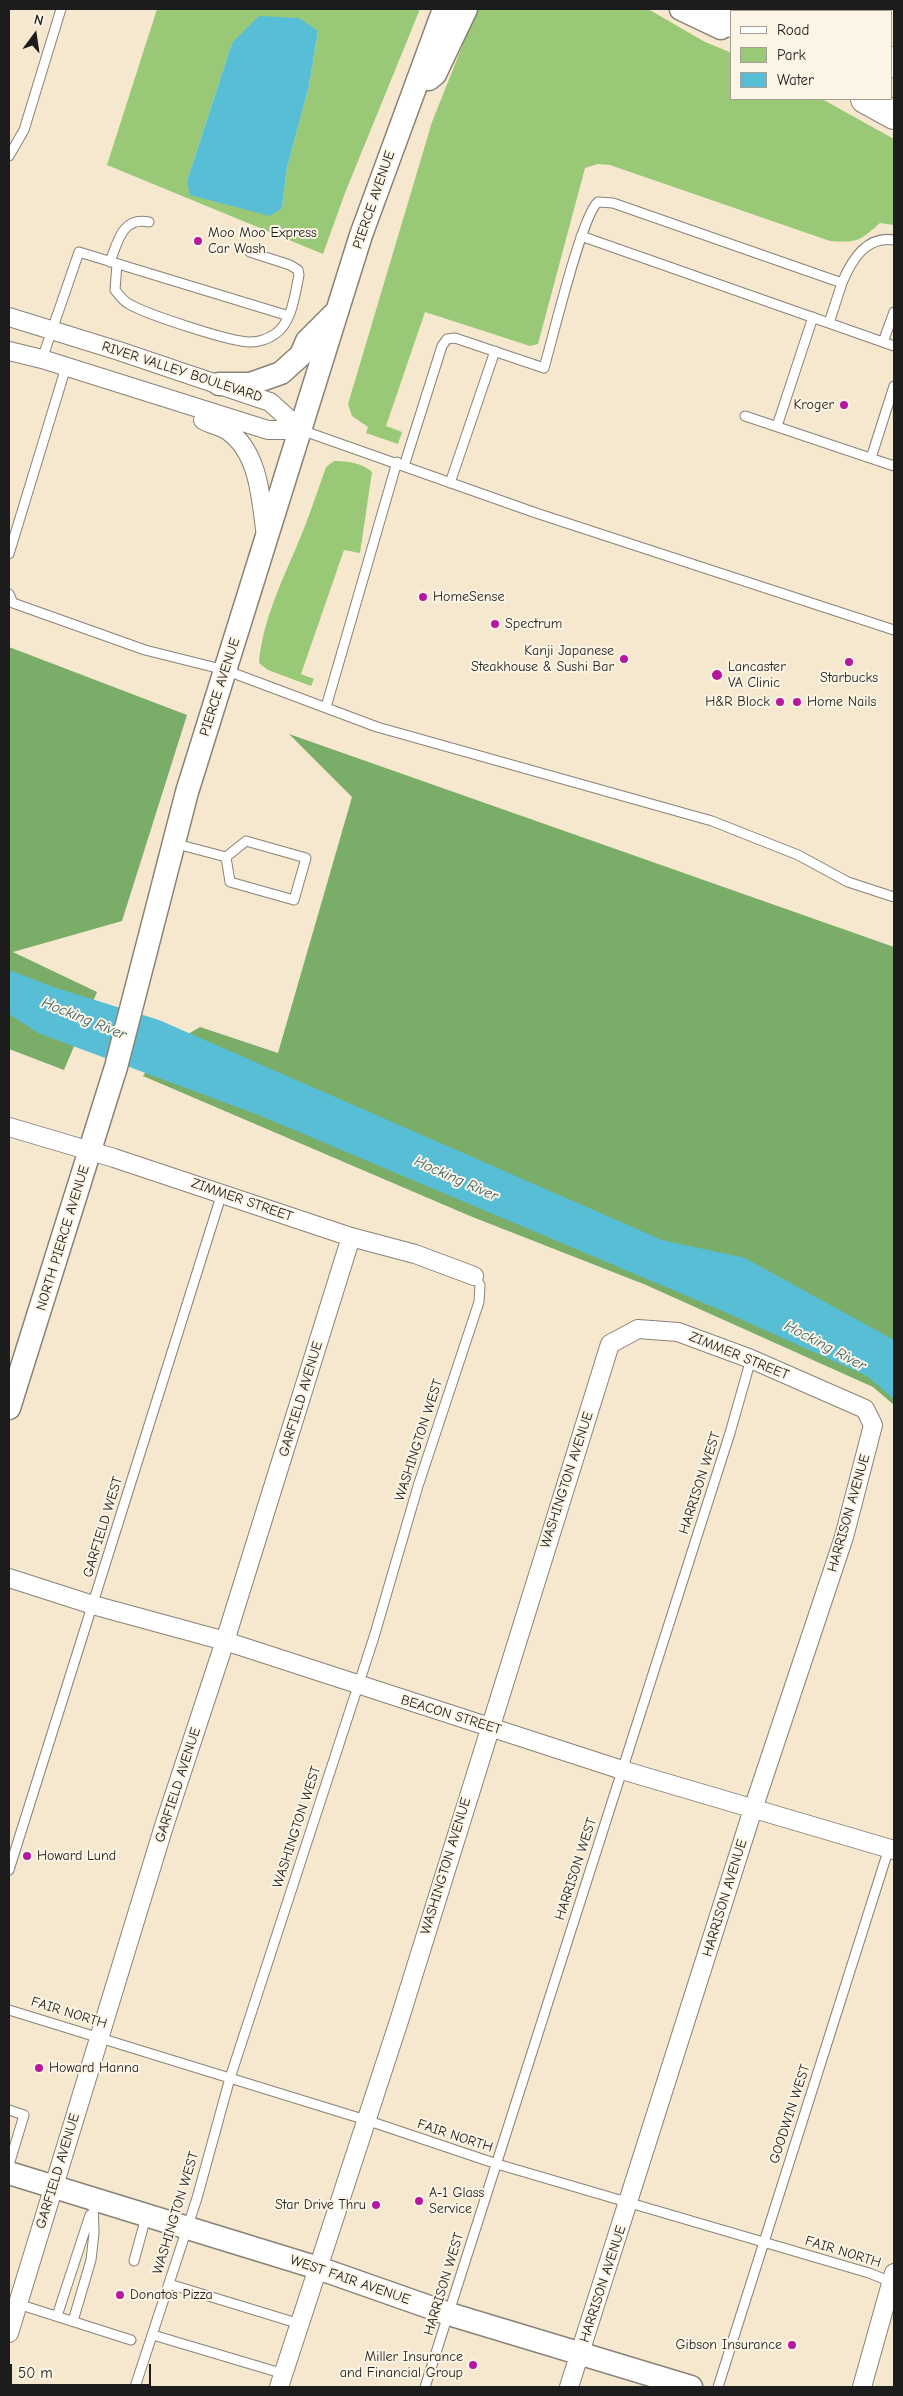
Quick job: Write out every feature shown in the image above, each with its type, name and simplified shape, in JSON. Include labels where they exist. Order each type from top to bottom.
[{"type":"main road","points":[[706,9],[730,22]]},
{"type":"main road","points":[[867,100],[894,115]]},
{"type":"street","name":"PIERCE AVENUE","points":[[116,1067],[173,842],[225,670],[361,235],[444,9]]},
{"type":"street","name":"PIERCE AVENUE","points":[[415,91],[434,74],[466,9]]},
{"type":"street","points":[[681,9],[730,31]]},
{"type":"street","name":"PIERCE AVENUE","points":[[219,384],[250,384],[281,373],[301,355],[307,341],[338,311]]},
{"type":"street","name":"RIVER VALLEY BOULEVARD","points":[[9,317],[270,402],[301,430]]},
{"type":"street","name":"RIVER VALLEY BOULEVARD","points":[[9,351],[42,359],[268,430],[301,430]]},
{"type":"street","name":"RIVER VALLEY BOULEVARD","points":[[168,400],[209,424],[228,431],[237,440],[254,470],[266,540]]},
{"type":"street","name":"NORTH PIERCE AVENUE","points":[[9,1408],[116,1067]]},
{"type":"street","name":"ZIMMER STREET","points":[[9,1127],[222,1192],[351,1237],[414,1254],[474,1276]]},
{"type":"street","name":"GARFIELD AVENUE","points":[[9,2333],[164,1826],[225,1641],[351,1237]]},
{"type":"street","name":"ZIMMER STREET","points":[[610,1344],[638,1328],[678,1332],[750,1359],[866,1409]]},
{"type":"street","name":"WASHINGTON AVENUE","points":[[282,2380],[399,2021],[489,1726],[610,1344]]},
{"type":"street","name":"HARRISON AVENUE","points":[[569,2387],[630,2202],[753,1809],[844,1537],[873,1425],[866,1409]]},
{"type":"street","name":"BEACON STREET","points":[[9,1578],[93,1605],[225,1641],[622,1770],[892,1849]]},
{"type":"street","name":"WEST FAIR AVENUE","points":[[9,2173],[186,2229],[318,2268],[449,2314],[691,2387]]},
{"type":"street","points":[[862,2387],[893,2280]]},
{"type":"lane","points":[[10,152],[24,130],[61,9]]},
{"type":"lane","points":[[326,707],[401,464],[444,342],[453,338],[544,368],[581,236],[591,209],[598,202],[608,201],[842,283]]},
{"type":"lane","points":[[149,222],[139,220],[128,224],[123,231],[114,263],[115,290],[128,303],[155,315],[248,342],[266,339],[276,334],[284,326],[289,316],[299,275],[298,270],[290,264],[250,252]]},
{"type":"lane","points":[[581,236],[894,346]]},
{"type":"lane","points":[[828,323],[848,269],[862,250],[878,240],[894,240]]},
{"type":"lane","points":[[42,359],[79,252],[289,316]]},
{"type":"lane","points":[[883,342],[894,312]]},
{"type":"lane","points":[[777,426],[813,317]]},
{"type":"lane","points":[[450,483],[495,351]]},
{"type":"lane","points":[[9,554],[66,367]]},
{"type":"lane","points":[[871,458],[894,386]]},
{"type":"lane","points":[[745,416],[894,466]]},
{"type":"lane","points":[[301,430],[450,483],[894,630]]},
{"type":"lane","points":[[9,594],[13,603],[145,650],[225,670],[377,727],[712,821],[798,855],[848,882],[894,897]]},
{"type":"lane","points":[[246,841],[306,858],[294,900],[230,882],[226,857],[246,841]]},
{"type":"lane","points":[[173,842],[226,857]]},
{"type":"lane","name":"GARFIELD WEST","points":[[9,1870],[222,1192]]},
{"type":"lane","name":"WASHINGTON WEST","points":[[135,2387],[186,2229],[230,2078],[389,1588],[418,1486],[479,1302],[480,1285],[474,1276]]},
{"type":"lane","name":"HARRISON WEST","points":[[426,2387],[730,1433],[750,1359]]},
{"type":"lane","name":"GOODWIN WEST","points":[[718,2387],[892,1849]]},
{"type":"lane","name":"FAIR NORTH","points":[[9,2010],[366,2120],[497,2164],[893,2280]]},
{"type":"lane","points":[[9,2110],[24,2115],[9,2165]]},
{"type":"lane","points":[[57,2316],[87,2227],[93,2200]]},
{"type":"lane","points":[[73,2321],[90,2266],[94,2233],[93,2200]]},
{"type":"lane","points":[[134,2261],[146,2216]]},
{"type":"lane","points":[[169,2284],[300,2324]]},
{"type":"lane","points":[[18,2304],[131,2340]]},
{"type":"lane","points":[[153,2335],[282,2380]]},
{"type":"green space","points":[[157,9],[420,9],[345,193],[323,254],[107,165]],"holes":[[[318,31],[309,86],[287,168],[282,208],[187,181],[232,43]]]},
{"type":"green space","points":[[477,9],[648,9],[705,42],[730,52],[730,100],[824,100],[894,139],[894,225],[880,223],[858,240],[846,242],[830,241],[610,165],[598,164],[585,168],[538,344],[530,346],[425,312],[386,426],[402,432],[398,444],[366,433],[368,427],[352,416],[348,404],[432,122]]},
{"type":"green space","points":[[334,461],[354,463],[364,466],[372,472],[360,553],[344,550],[301,674],[314,679],[311,686],[268,670],[259,663],[264,632],[279,587],[306,524],[326,467]]},
{"type":"green space","points":[[9,647],[187,715],[122,921],[13,952],[97,992],[64,1070],[9,1049]]},
{"type":"green space","points":[[289,734],[894,947],[894,1405],[873,1387],[646,1285],[470,1216],[143,1076],[160,1051],[200,1027],[278,1053],[352,797]]},
{"type":"water","points":[[259,16],[299,18],[318,31],[309,86],[287,168],[282,208],[270,216],[190,195],[187,181],[232,43]]},
{"type":"water","name":"Hocking River","points":[[9,970],[50,986],[159,1020],[662,1240],[745,1258],[894,1340],[894,1399],[867,1376],[718,1309],[261,1116],[38,1033],[9,1014]]},
{"type":"place","name":"Moo Moo Express Car Wash","points":[[198,241]]},
{"type":"place","name":"Kroger","points":[[844,405]]},
{"type":"place","name":"HomeSense","points":[[423,597]]},
{"type":"place","name":"Spectrum","points":[[495,624]]},
{"type":"place","name":"Kanji Japanese Steakhouse & Sushi Bar","points":[[624,659]]},
{"type":"place","name":"Starbucks","points":[[849,662]]},
{"type":"place","name":"Lancaster VA Clinic","points":[[717,675]]},
{"type":"place","name":"H&R Block","points":[[780,702]]},
{"type":"place","name":"Home Nails","points":[[797,702]]},
{"type":"place","name":"Howard Lund","points":[[27,1856]]},
{"type":"place","name":"Howard Hanna","points":[[39,2068]]},
{"type":"place","name":"A-1 Glass Service","points":[[419,2201]]},
{"type":"place","name":"Star Drive Thru","points":[[376,2205]]},
{"type":"place","name":"Donatos Pizza","points":[[120,2295]]},
{"type":"place","name":"Gibson Insurance","points":[[792,2345]]},
{"type":"place","name":"Miller Insurance and Financial Group","points":[[473,2365]]}]
